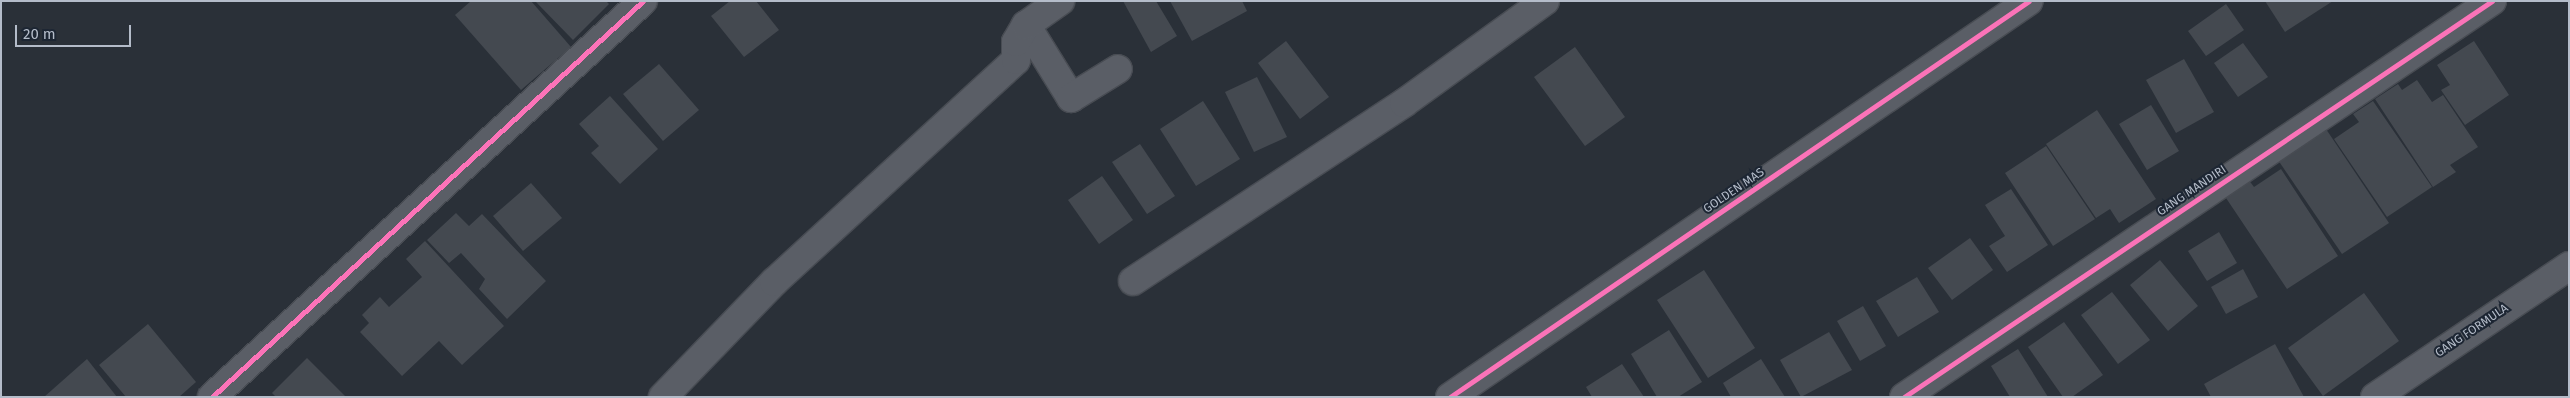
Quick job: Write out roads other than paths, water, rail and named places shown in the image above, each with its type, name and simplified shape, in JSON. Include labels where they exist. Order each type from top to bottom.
[{"type":"street","points":[[212,397],[643,1]]},
{"type":"street","points":[[663,397],[774,282],[952,114],[1016,60],[1016,42],[1026,25],[1060,1]]},
{"type":"street","points":[[1133,281],[1404,102],[1545,1]]},
{"type":"street","name":"GOLDEN MAS","points":[[1450,397],[2029,1]]},
{"type":"street","name":"GANG MANDIRI","points":[[1904,397],[2492,1]]},
{"type":"street","points":[[1026,25],[1071,98],[1118,69]]},
{"type":"street","name":"GANG FORMULA","points":[[2375,397],[2569,266]]}]
